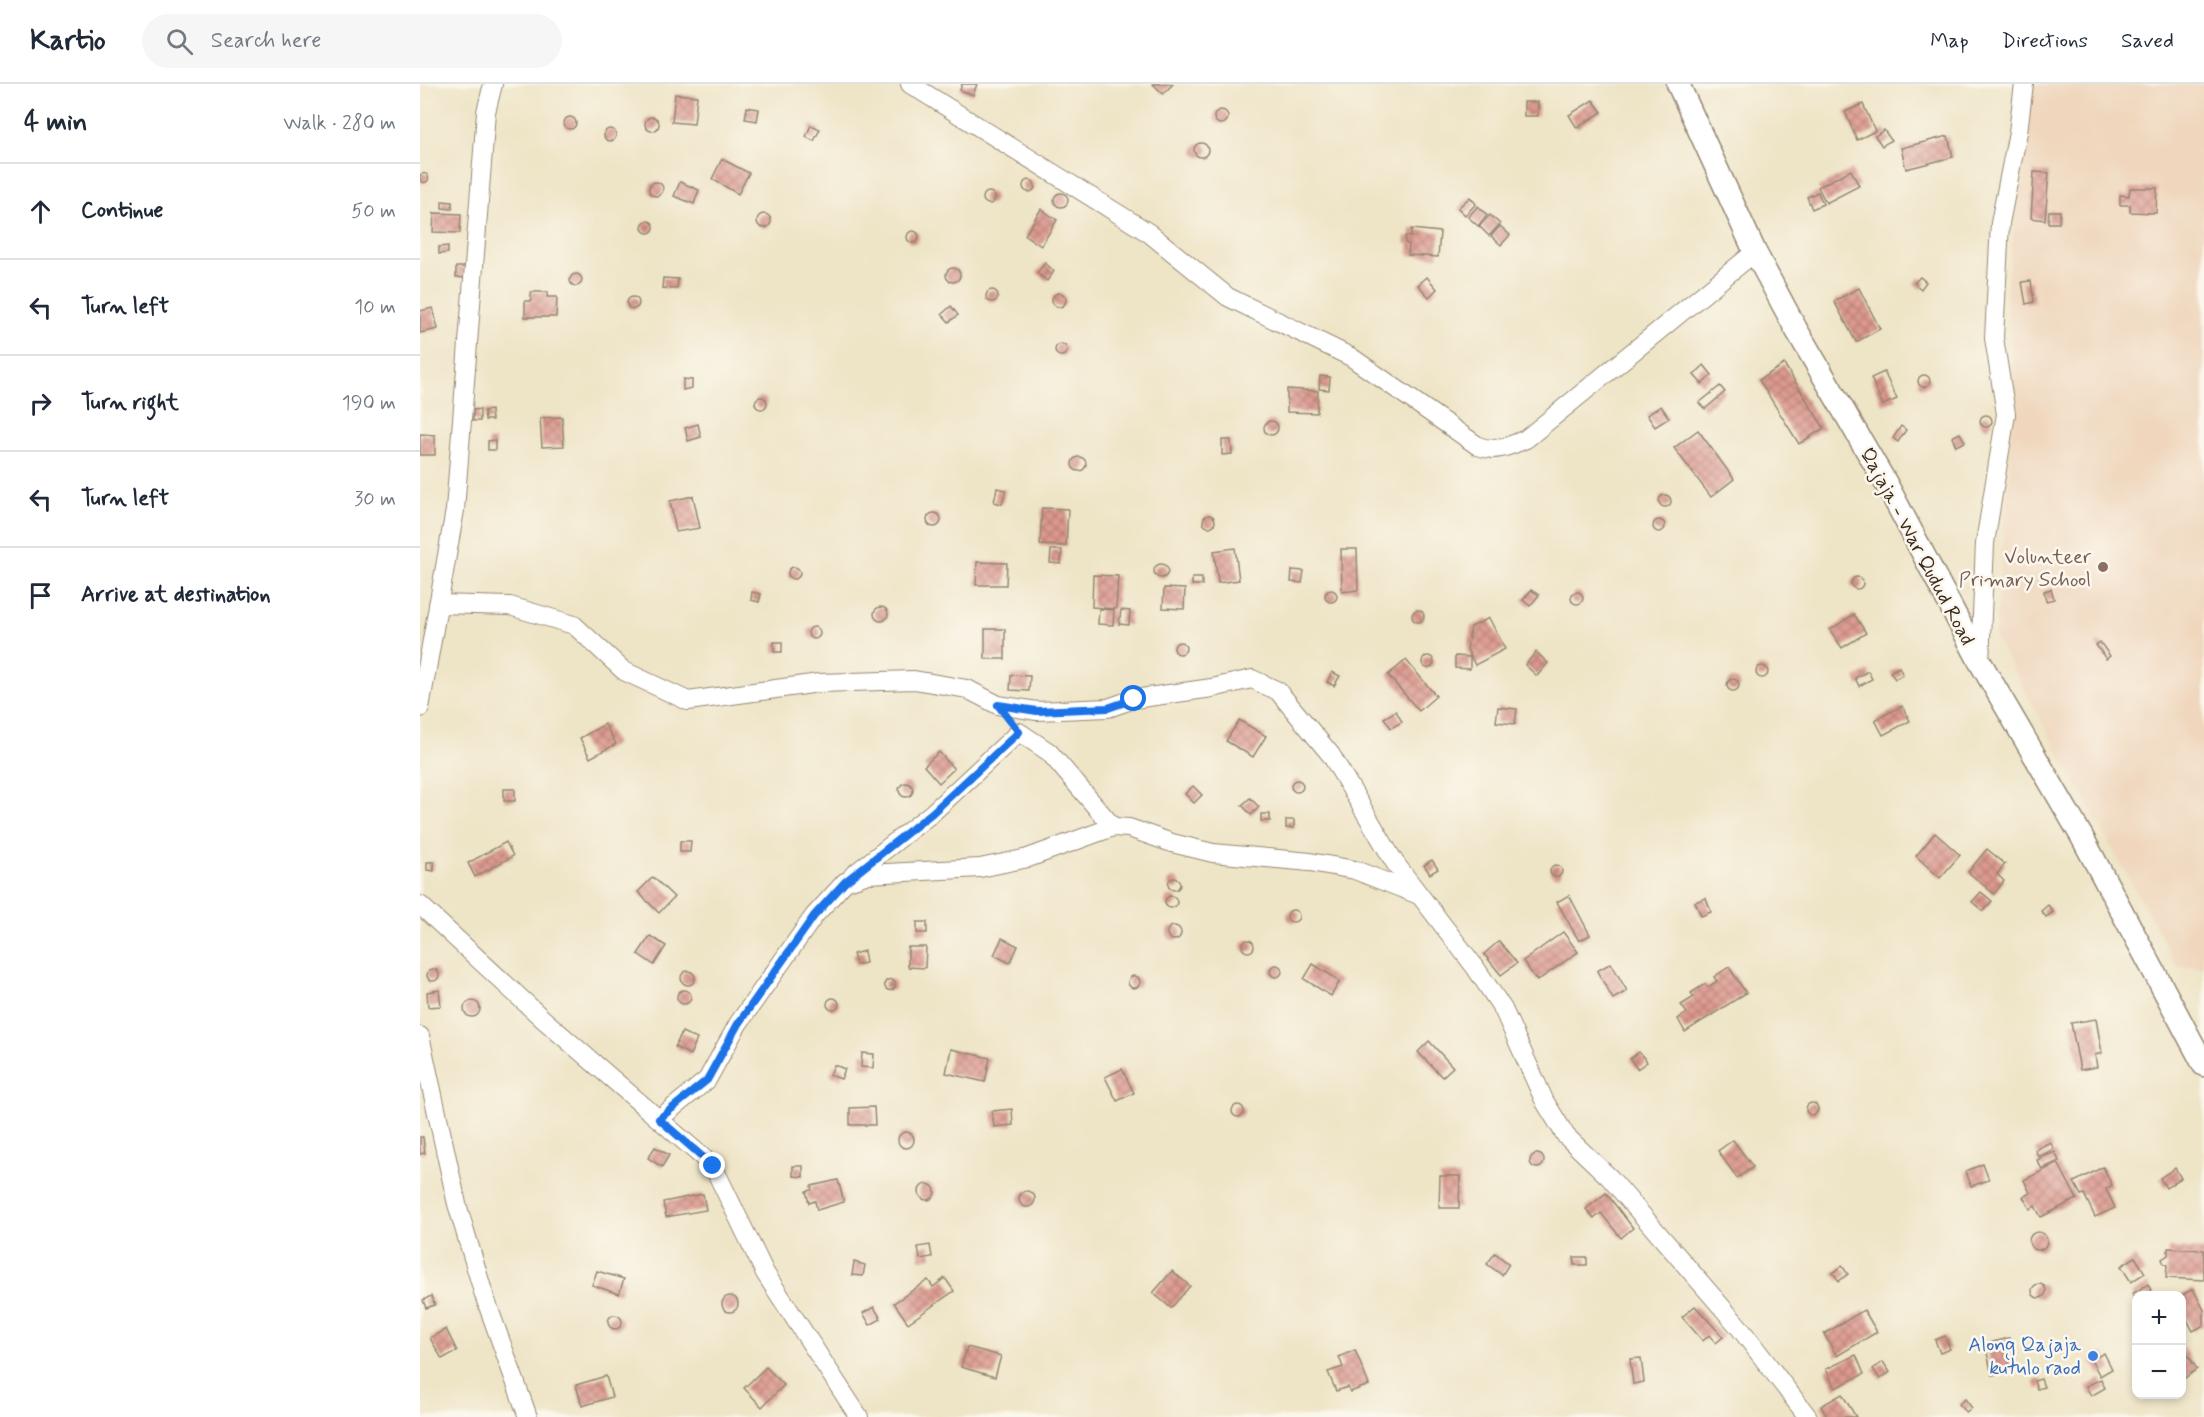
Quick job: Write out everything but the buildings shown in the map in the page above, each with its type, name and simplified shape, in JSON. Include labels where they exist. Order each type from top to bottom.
[{"type":"street","points":[[420,708],[455,510],[486,112],[493,84]]},
{"type":"street","points":[[910,84],[1149,233],[1228,297],[1351,357],[1478,446],[1490,451],[1526,439],[1755,252]]},
{"type":"street","name":"Qajaja - War Qudud Road","points":[[1678,84],[1755,252],[1796,329],[1887,485],[1980,662],[2082,837],[2204,1065]]},
{"type":"street","points":[[1980,662],[1984,543],[2006,414],[1994,338],[2000,223],[2018,132],[2024,84]]},
{"type":"street","points":[[438,604],[510,606],[574,625],[624,671],[688,701],[819,683],[914,680],[967,689],[998,705],[1037,711],[1108,708],[1134,699],[1212,688],[1252,679],[1278,691],[1331,755],[1395,863],[1475,967],[1503,1009],[1545,1102],[1566,1136],[1610,1178],[1731,1318],[1808,1417]]},
{"type":"street","points":[[998,705],[1019,732],[1049,752],[1113,828]]},
{"type":"street","points":[[659,1119],[707,1080],[738,1024],[814,916],[845,882],[932,813],[1019,732]]},
{"type":"street","points":[[845,882],[868,874],[980,868],[1028,858],[1113,828],[1129,828],[1172,843],[1212,853],[1310,862],[1355,870],[1420,896]]},
{"type":"street","points":[[420,905],[544,1020],[713,1166],[765,1273],[859,1417]]},
{"type":"street","points":[[420,1036],[457,1204],[484,1295],[528,1417]]},
{"type":"shaded area","name":"Volunteer Primary School","points":[[2034,84],[2204,84],[2204,967],[2178,967],[1995,637],[2007,496],[2013,360],[2006,293]]},
{"type":"place","name":"Volunteer Primary School","points":[[2103,567]]},
{"type":"place","name":"Along Qajaja kutulo raod","points":[[2093,1356]]},
{"type":"route","points":[[713,1166],[659,1119],[707,1080],[738,1024],[814,916],[845,882],[932,813],[1019,732],[998,705],[1037,711],[1108,708],[1134,699]]}]
